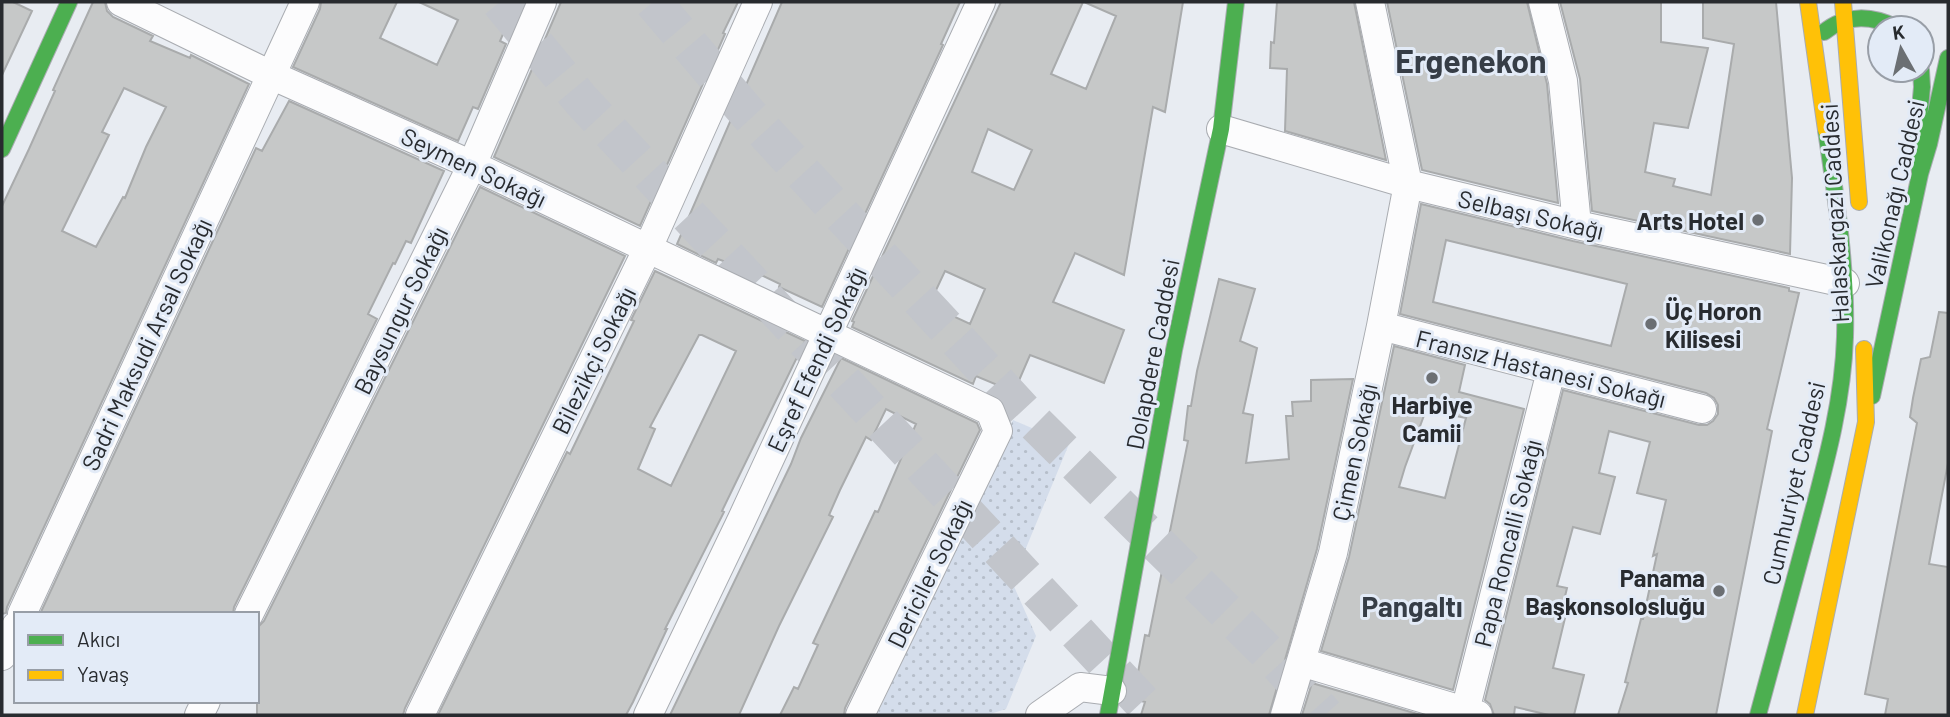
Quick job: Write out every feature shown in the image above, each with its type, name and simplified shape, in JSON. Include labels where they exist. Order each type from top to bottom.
[{"type":"main road","points":[[2,149],[69,2]]},
{"type":"main road","name":"Dolapdere Caddesi","points":[[1110,703],[1174,350],[1221,129],[1236,2]]},
{"type":"main road","name":"Cumhuriyet Caddesi","points":[[1758,715],[1833,435],[1845,337],[1841,234],[1808,2]]},
{"type":"main road","name":"Halaskargazi Caddesi","points":[[1843,2],[1860,214]]},
{"type":"main road","points":[[1814,50],[1821,35],[1829,27],[1866,18]]},
{"type":"main road","name":"Valikonağı Caddesi","points":[[1866,422],[1948,58]]},
{"type":"main road","points":[[1920,174],[1917,141],[1922,84]]},
{"type":"main road","name":"Halaskargazi Caddesi","points":[[1864,339],[1866,422]]},
{"type":"main road","points":[[1805,715],[1866,422]]},
{"type":"street","name":"Seymen Sokağı","points":[[121,2],[271,75],[472,165],[827,334]]},
{"type":"street","name":"Sadri Maksudi Arsal Sokağı","points":[[23,612],[305,2]]},
{"type":"street","name":"Baysungur Sokağı","points":[[250,612],[472,165],[542,2]]},
{"type":"street","name":"Bilezikçi Sokağı","points":[[420,715],[648,248],[758,2]]},
{"type":"street","name":"Eşref Efendi Sokağı","points":[[648,715],[742,519],[981,2]]},
{"type":"street","points":[[1370,2],[1408,184]]},
{"type":"street","points":[[1543,2],[1563,81],[1577,225]]},
{"type":"street","name":"Selbaşı Sokağı","points":[[1221,129],[1408,184],[1577,225],[1845,283]]},
{"type":"street","name":"Çimen Sokağı","points":[[1285,715],[1333,553],[1408,184]]},
{"type":"street","name":"Fransız Hastanesi Sokağı","points":[[1381,326],[1702,409]]},
{"type":"street","name":"Dericiler Sokağı","points":[[827,334],[994,421],[860,715]]},
{"type":"street","name":"Papa Roncalli Sokağı","points":[[1469,714],[1551,371]]},
{"type":"street","points":[[2,656],[14,630]]},
{"type":"street","points":[[1301,662],[1469,714]]},
{"type":"street","points":[[1040,715],[1080,687],[1110,703]]},
{"type":"shaded area","points":[[1013,420],[1069,444],[1012,582],[1036,636],[1006,709],[987,715],[877,715]]},
{"type":"building","points":[[2,2],[13,2],[32,11],[2,75]]},
{"type":"building","points":[[93,2],[105,2],[107,11],[113,17],[153,36],[150,41],[190,58],[191,55],[249,84],[6,613],[2,614],[2,206],[55,91],[53,90]],"holes":[[[124,88],[166,107],[125,198],[123,197],[96,247],[62,231],[109,135],[102,132]]]},
{"type":"building","points":[[321,2],[397,2],[380,38],[437,65],[458,20],[419,2],[517,2],[500,41],[506,44],[478,109],[473,107],[458,141],[293,67]]},
{"type":"building","points":[[561,2],[738,2],[640,226],[494,157]]},
{"type":"building","points":[[782,2],[960,2],[941,44],[943,45],[822,307],[779,287],[780,284],[761,275],[718,259],[716,263],[677,244]]},
{"type":"building","points":[[1001,2],[1083,2],[1051,74],[1086,89],[1116,16],[1084,2],[1183,2],[1165,112],[1153,107],[1124,275],[1075,253],[1053,302],[1124,330],[1104,383],[1030,355],[1014,392],[976,376],[973,384],[852,327],[852,321]],"holes":[[[988,129],[1032,150],[1014,190],[972,172]],[[945,271],[985,289],[970,324],[929,305]]]},
{"type":"building","points":[[1277,2],[1354,2],[1386,160],[1285,131],[1287,69],[1270,68]]},
{"type":"building","points":[[1387,2],[1527,2],[1547,84],[1558,203],[1422,170]]},
{"type":"building","points":[[1560,2],[1661,2],[1661,42],[1708,48],[1688,128],[1654,123],[1645,172],[1675,179],[1673,186],[1711,195],[1734,44],[1703,38],[1703,2],[1776,2],[1792,178],[1790,254],[1592,211],[1580,79]]},
{"type":"building","points":[[289,101],[444,171],[411,243],[406,241],[368,314],[377,319],[233,612],[41,612],[256,148],[262,151]]},
{"type":"building","points":[[480,187],[625,256],[403,715],[257,715],[259,626],[264,621]]},
{"type":"building","points":[[1421,204],[1573,241],[1789,288],[1789,291],[1799,293],[1767,429],[1772,431],[1716,715],[1618,715],[1643,619],[1657,554],[1653,556],[1666,500],[1637,493],[1650,442],[1609,431],[1599,473],[1615,477],[1600,534],[1573,527],[1557,586],[1567,588],[1560,617],[1565,618],[1553,668],[1584,675],[1574,715],[1549,715],[1515,707],[1514,715],[1494,715],[1490,704],[1485,700],[1563,390],[1699,425],[1707,425],[1718,414],[1718,405],[1714,398],[1706,393],[1400,314]],"holes":[[[1446,240],[1627,284],[1611,346],[1433,302]]]},
{"type":"building","points":[[655,271],[805,341],[626,715],[438,715],[567,452],[570,454],[634,321],[631,320]],"holes":[[[699,335],[736,351],[671,486],[638,469],[655,429],[650,427]]]},
{"type":"building","points":[[1219,279],[1255,289],[1240,341],[1257,348],[1243,413],[1253,415],[1246,463],[1289,459],[1286,416],[1293,416],[1292,402],[1311,401],[1311,380],[1353,379],[1317,549],[1269,715],[1141,715],[1145,702],[1133,699],[1145,635],[1149,636],[1188,441],[1184,440],[1188,406],[1191,406]]},
{"type":"building","points":[[1939,312],[1948,313],[1948,463],[1929,564],[1948,567],[1948,715],[1885,715],[1888,699],[1865,694],[1917,423],[1910,417],[1913,398],[1921,359],[1930,357]]},
{"type":"building","points":[[1394,346],[1465,365],[1459,392],[1524,409],[1453,690],[1321,651],[1349,557]],"holes":[[[1426,410],[1466,418],[1445,498],[1399,487]]]},
{"type":"building","points":[[841,358],[977,423],[980,430],[845,708],[844,715],[780,715],[794,687],[798,689],[818,645],[813,643],[875,511],[878,512],[916,424],[886,409],[871,440],[866,437],[840,490],[829,515],[833,517],[739,715],[670,715],[801,438]]},
{"type":"building","points":[[1312,683],[1421,715],[1302,715]]},
{"type":"tunnel","points":[[500,2],[581,100],[1154,715]]},
{"type":"tunnel","points":[[653,2],[750,116],[1028,416],[1275,660],[1325,715]]},
{"type":"traffic: fast","points":[[2,149],[69,2]]},
{"type":"traffic: fast","points":[[1108,715],[1174,350],[1221,129],[1236,2]]},
{"type":"traffic: fast","points":[[1824,32],[1850,19],[1866,19]]},
{"type":"traffic: fast","points":[[1872,396],[1948,58]]},
{"type":"traffic: fast","points":[[1920,174],[1917,140],[1922,84]]},
{"type":"traffic: fast","points":[[1758,715],[1821,482],[1844,362],[1845,311],[1840,233],[1826,130]]},
{"type":"traffic: slow","points":[[1808,2],[1826,130]]},
{"type":"traffic: slow","points":[[1843,2],[1859,202]]},
{"type":"traffic: slow","points":[[1805,715],[1866,422],[1864,349]]},
{"type":"place","name":"Arts Hotel","points":[[1758,220]]},
{"type":"place","name":"Üç Horon Kilisesi","points":[[1651,324]]},
{"type":"place","name":"Harbiye Camii","points":[[1432,378]]},
{"type":"place","name":"Panama Başkonsolosluğu","points":[[1719,591]]},
{"type":"district","name":"Ergenekon","points":[[1471,60]]},
{"type":"district","name":"Pangaltı","points":[[1412,606]]}]
